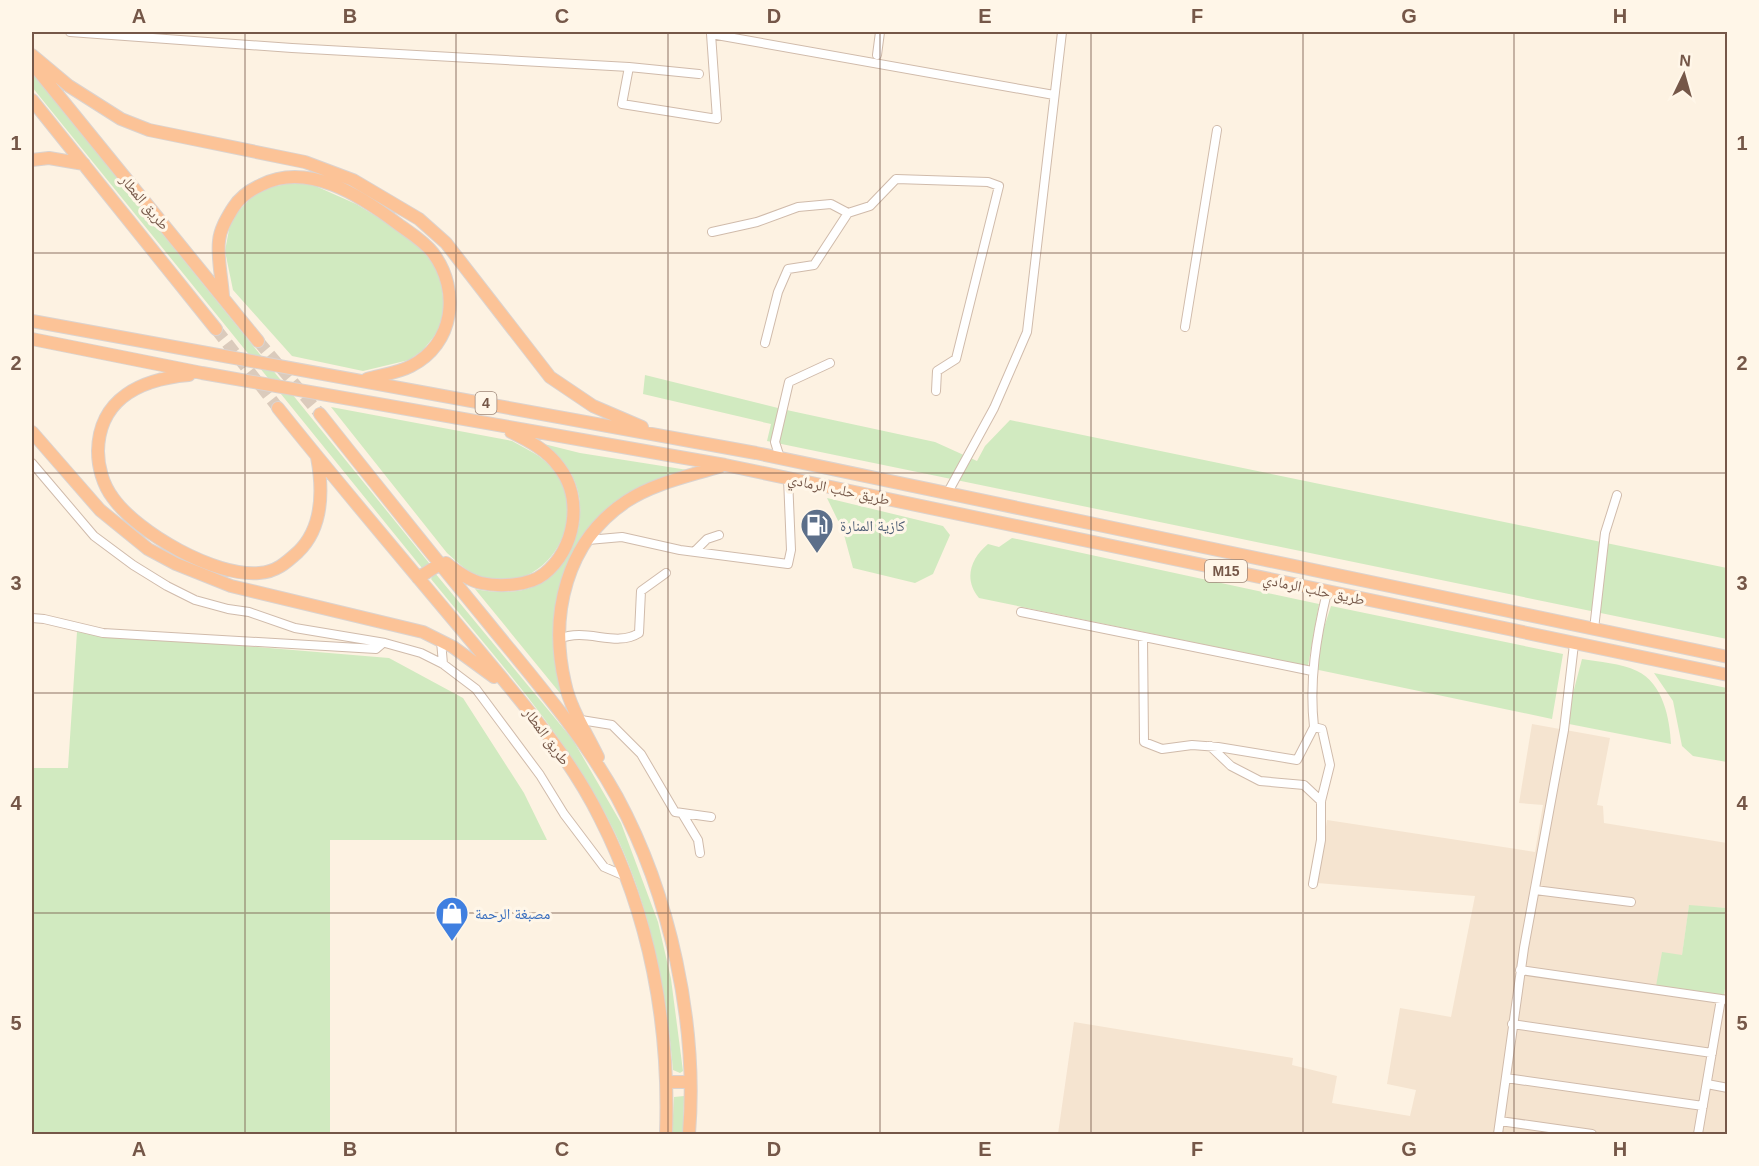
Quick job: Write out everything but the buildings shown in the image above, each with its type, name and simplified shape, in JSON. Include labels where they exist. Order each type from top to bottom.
[{"type":"highway","points":[[32,55],[69,86],[149,130],[305,162],[353,180],[419,219],[446,243],[550,377],[584,400],[654,432],[756,453]]},
{"type":"highway","name":"طريق المطار","points":[[32,63],[258,341]]},
{"type":"highway","name":"طريق المطار","points":[[32,100],[216,329]]},
{"type":"highway","points":[[32,160],[49,158],[84,164]]},
{"type":"highway","points":[[223,296],[219,241],[224,224],[237,203],[256,187],[280,178],[308,177],[349,193],[379,210],[432,251],[447,280],[451,306],[444,334],[431,352],[409,367],[362,380]]},
{"type":"highway","points":[[32,315],[58,326]]},
{"type":"highway","name":"4","points":[[32,321],[756,453],[943,491]]},
{"type":"highway","name":"4","points":[[32,339],[202,373],[725,465]]},
{"type":"highway","points":[[202,373],[163,378],[135,389],[106,414],[98,432],[98,458],[103,481],[112,498],[142,526],[185,552],[220,569],[239,573],[261,573],[282,567],[305,545],[316,517],[321,485],[317,456]]},
{"type":"highway","name":"طريق المطار","points":[[278,408],[510,688],[562,756],[600,816],[625,876],[654,969],[663,1026],[666,1134]]},
{"type":"highway","name":"طريق المطار","points":[[320,414],[562,713],[616,797],[653,874],[673,951],[689,1045],[689,1134]]},
{"type":"highway","points":[[428,549],[462,575],[481,583],[515,585],[542,576],[559,559],[567,544],[575,510],[566,477],[552,459],[535,444],[499,426]]},
{"type":"highway","points":[[32,432],[108,517],[148,549],[176,564],[231,586],[423,632],[441,641],[510,688]]},
{"type":"highway","points":[[616,797],[565,685],[559,639],[562,591],[577,557],[594,531],[627,501],[672,481],[725,465]]},
{"type":"highway","name":"طريق حلب الرمادي","points":[[725,465],[1728,675]]},
{"type":"highway","name":"طريق حلب الرمادي","points":[[943,491],[1728,657]]},
{"type":"highway","points":[[418,578],[440,564]]},
{"type":"highway","points":[[666,1082],[690,1082]]},
{"type":"street","points":[[70,32],[280,48],[629,67],[699,74]]},
{"type":"street","points":[[877,55],[880,32]]},
{"type":"street","points":[[943,491],[994,408],[1028,332],[1062,32]]},
{"type":"street","points":[[629,67],[622,104],[717,119],[711,34],[736,35],[1054,95]]},
{"type":"street","points":[[1185,327],[1216,130]]},
{"type":"street","points":[[765,343],[778,292],[788,268],[814,265],[848,213],[870,206],[896,178],[988,182],[999,186],[956,359],[938,371],[936,391]]},
{"type":"street","points":[[712,232],[757,222],[798,207],[831,204],[848,213]]},
{"type":"street","points":[[780,458],[775,442],[789,382],[831,363]]},
{"type":"street","points":[[32,463],[94,536],[133,566],[195,600],[249,612],[295,628],[383,643],[421,653],[443,664],[476,689],[604,867],[625,876]]},
{"type":"street","points":[[588,540],[622,537],[695,551],[788,564],[791,550],[788,478]]},
{"type":"street","points":[[1594,629],[1605,533],[1617,495]]},
{"type":"street","points":[[695,551],[707,539],[719,535]]},
{"type":"street","points":[[559,639],[572,634],[628,640],[639,633],[641,591],[666,573]]},
{"type":"street","points":[[1143,637],[1144,742],[1162,749],[1209,746],[1297,760],[1314,728],[1312,671],[1316,636],[1327,592]]},
{"type":"street","points":[[1021,612],[1312,671]]},
{"type":"street","points":[[32,618],[103,633],[376,649],[383,643]]},
{"type":"street","points":[[441,641],[443,664]]},
{"type":"street","points":[[1498,1134],[1520,970],[1564,730],[1574,644]]},
{"type":"street","points":[[581,720],[612,725],[641,754],[675,812],[683,815],[711,817]]},
{"type":"street","points":[[1313,884],[1320,840],[1321,801],[1330,765],[1322,729],[1314,728]]},
{"type":"street","points":[[1209,746],[1231,765],[1260,781],[1304,785],[1321,801]]},
{"type":"street","points":[[683,815],[698,840],[700,853]]},
{"type":"street","points":[[1535,890],[1631,902]]},
{"type":"street","points":[[1520,970],[1724,999],[1698,1134]]},
{"type":"street","points":[[1512,1024],[1712,1053]]},
{"type":"street","points":[[1506,1078],[1703,1106]]},
{"type":"street","points":[[1707,1084],[1728,1088]]},
{"type":"street","points":[[1500,1121],[1592,1134]]},
{"type":"shaded area","points":[[1532,724],[1610,738],[1597,805],[1603,806],[1604,823],[1727,843],[1727,908],[1689,906],[1682,956],[1656,985],[1724,996],[1727,973],[1727,1134],[1058,1134],[1074,1022],[1293,1058],[1292,1065],[1337,1076],[1332,1103],[1410,1116],[1416,1090],[1387,1084],[1400,1008],[1451,1017],[1475,896],[1317,883],[1327,820],[1535,852],[1543,805],[1519,803]]},
{"type":"green space","points":[[32,73],[429,565],[422,568],[32,87]]},
{"type":"green space","points":[[286,184],[311,184],[356,204],[407,235],[427,256],[440,274],[445,312],[440,329],[423,350],[409,360],[363,371],[292,356],[233,290],[225,251],[231,219],[252,197],[267,188]]},
{"type":"green space","points":[[645,375],[782,409],[935,442],[977,461],[985,446],[1010,420],[1727,568],[1727,639],[767,441],[771,424],[643,394]]},
{"type":"green space","points":[[331,407],[512,441],[535,453],[547,463],[562,482],[568,504],[566,527],[557,548],[543,565],[524,576],[502,580],[469,571],[447,553]]},
{"type":"green space","points":[[544,444],[580,453],[694,471],[613,506],[561,583],[553,636],[564,698],[475,589],[514,592],[526,589],[553,574],[571,549],[580,519],[577,488],[568,469]]},
{"type":"green space","points":[[827,498],[943,526],[950,535],[933,574],[915,583],[853,568],[843,531]]},
{"type":"green space","points":[[1012,538],[1319,604],[1308,666],[979,598],[971,584],[973,562],[988,544],[999,547]]},
{"type":"green space","points":[[435,573],[573,740],[621,823],[658,922],[671,979],[683,1071],[680,1073],[673,1070],[661,978],[647,919],[615,833],[597,798],[554,732],[431,579]]},
{"type":"green space","points":[[1331,606],[1563,654],[1552,719],[1314,669],[1317,649]]},
{"type":"green space","points":[[77,632],[389,658],[463,698],[524,793],[547,840],[330,840],[330,1134],[32,1134],[32,768],[68,768]]},
{"type":"green space","points":[[1582,659],[1624,666],[1646,677],[1659,693],[1667,713],[1671,744],[1569,724],[1572,697]]},
{"type":"green space","points":[[1654,673],[1727,688],[1727,762],[1693,756],[1682,746],[1673,701]]},
{"type":"green space","points":[[1689,905],[1727,908],[1727,973],[1724,996],[1656,986],[1662,952],[1682,955]]},
{"type":"green space","points":[[684,1096],[683,1134],[672,1134],[674,1097]]},
{"type":"tunnel","points":[[216,329],[278,408]]},
{"type":"tunnel","points":[[258,341],[320,414]]},
{"type":"place","name":"كازية المنارة","points":[[817,554]]},
{"type":"place","name":"مصبغة الرحمة","points":[[452,942]]}]
